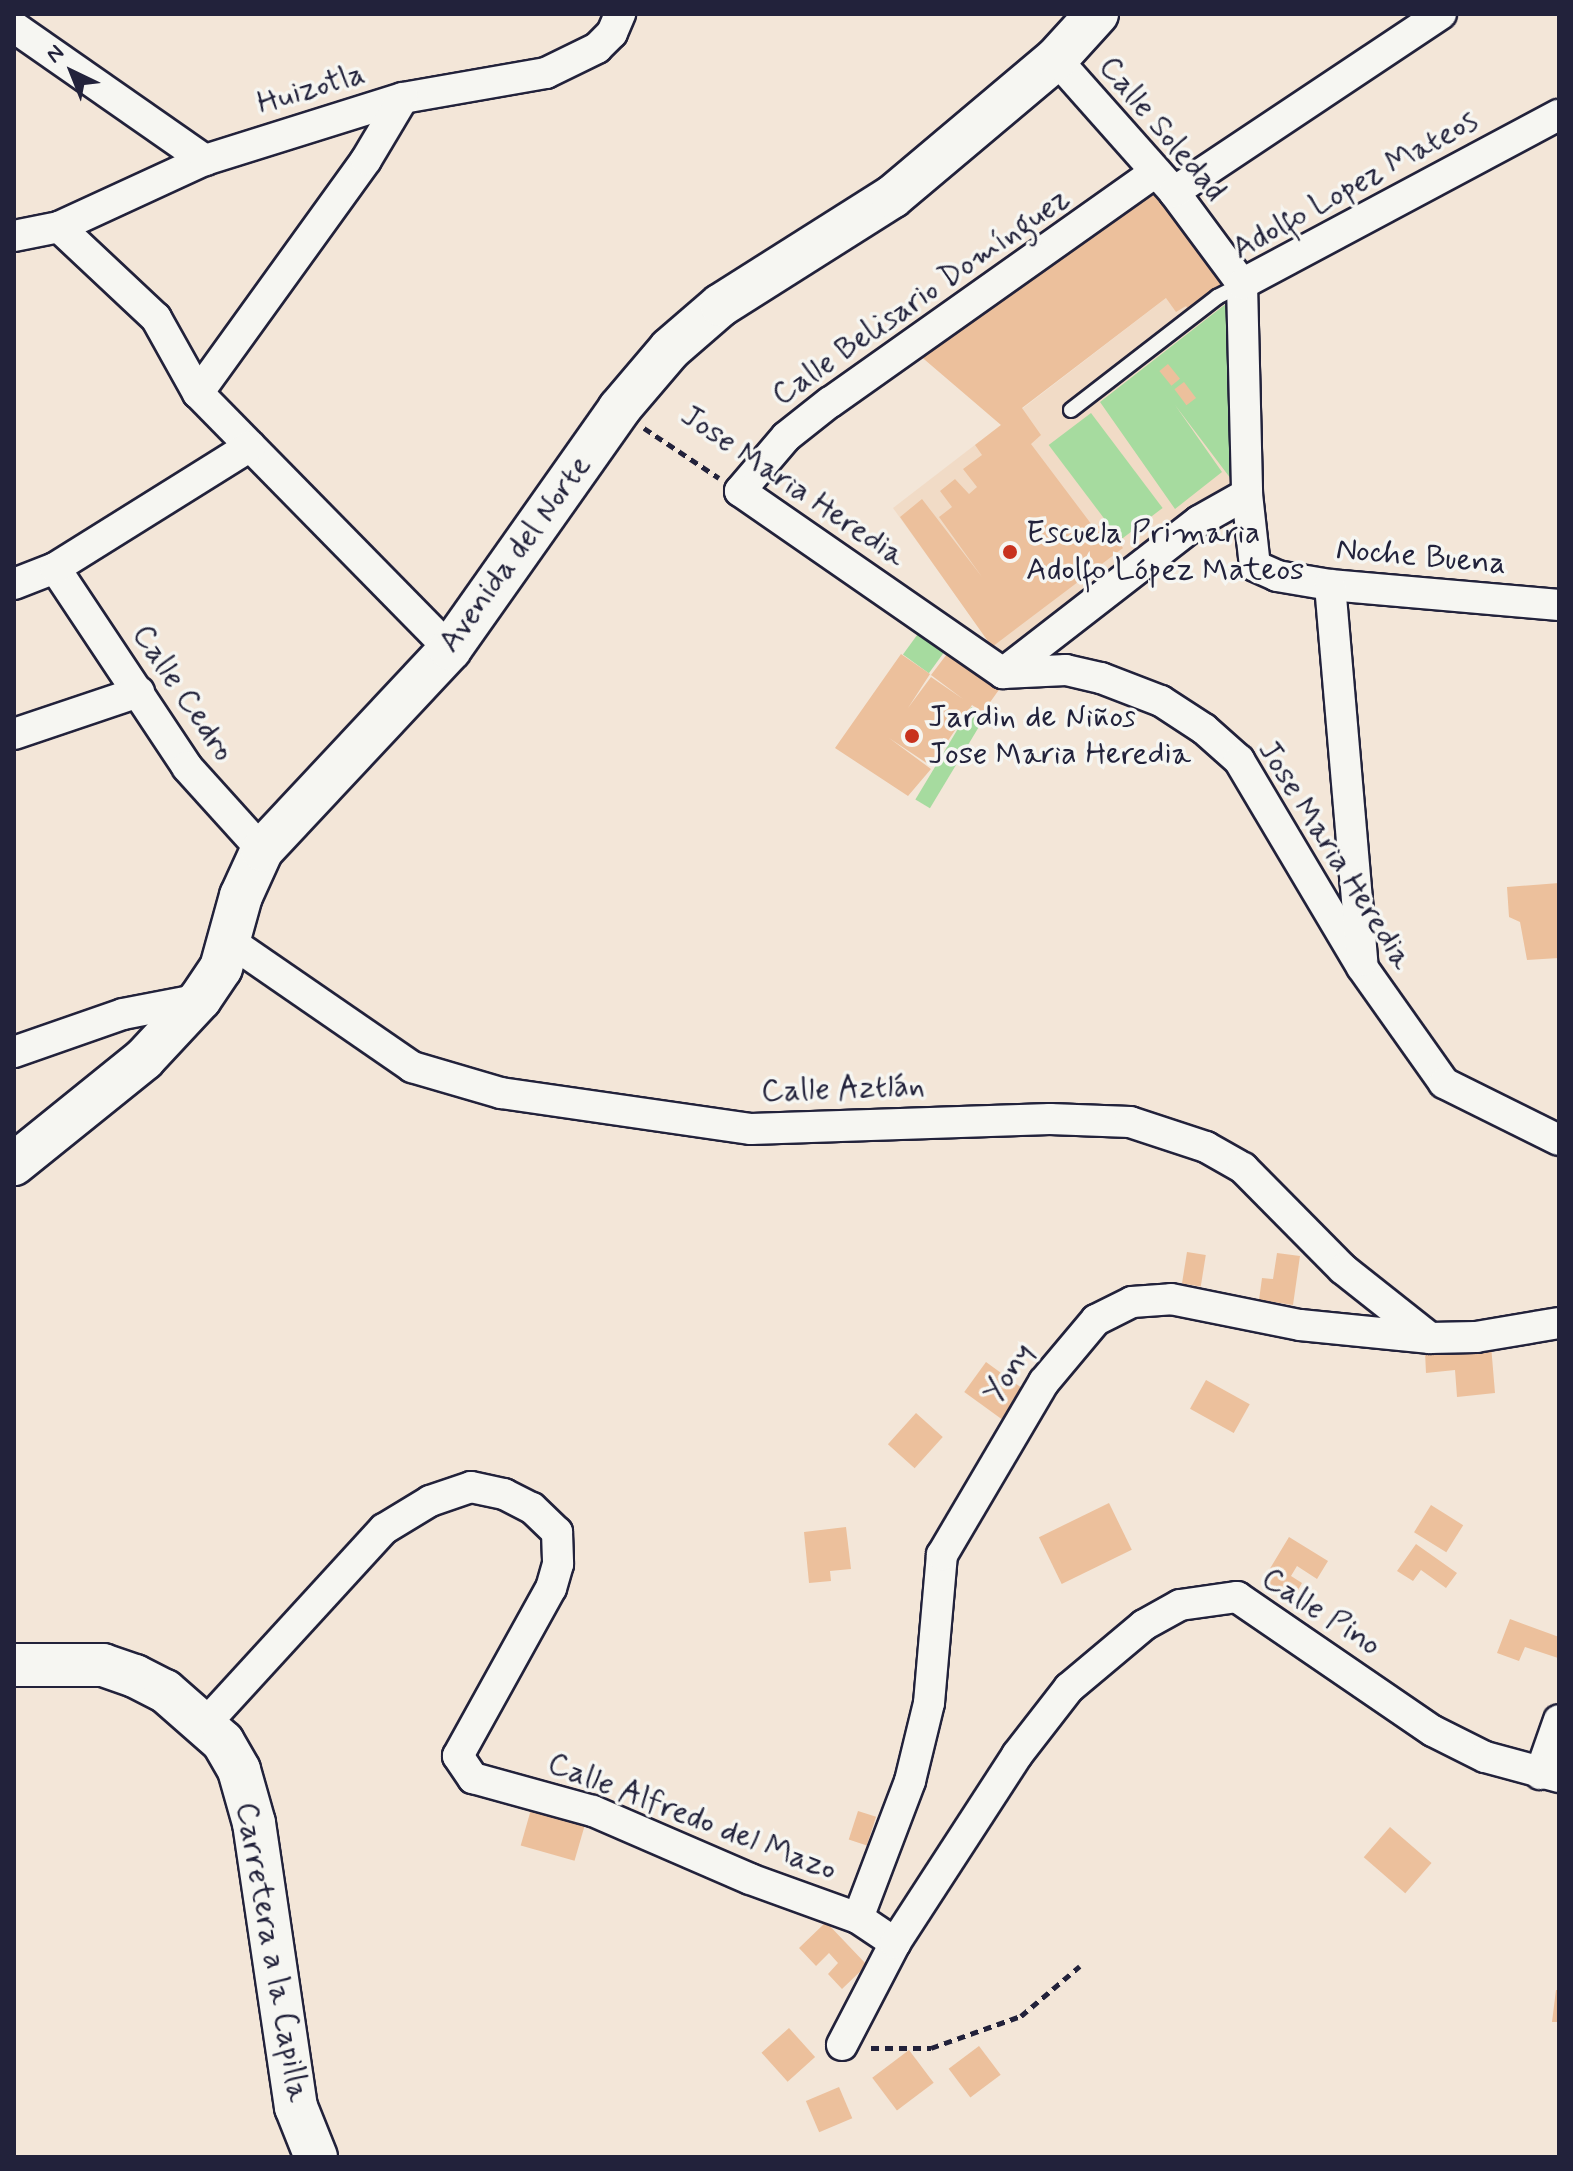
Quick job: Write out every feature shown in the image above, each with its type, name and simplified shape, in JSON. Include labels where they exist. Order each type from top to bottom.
[{"type":"street","name":"Huizotla","points":[[14,236],[59,227],[205,160],[403,98],[546,73],[597,48],[612,33],[620,14]]},
{"type":"street","name":"Avenida del Norte","points":[[14,1164],[144,1059],[200,999],[221,968],[228,940],[262,850],[450,649],[619,409],[670,349],[721,305],[892,197],[1056,59],[1097,14]]},
{"type":"street","name":"Calle Belisario Domínguez","points":[[740,491],[786,437],[830,402],[1164,182],[1441,14]]},
{"type":"street","points":[[14,27],[205,160]]},
{"type":"street","name":"Calle Soledad","points":[[1056,59],[1164,182],[1242,284]]},
{"type":"street","points":[[198,393],[366,160],[403,98]]},
{"type":"street","name":"Adolfo Lopez Mateos","points":[[1277,576],[1255,566],[1247,494],[1242,284],[1559,115]]},
{"type":"street","points":[[59,227],[156,318],[184,358],[198,393],[450,649]]},
{"type":"street","points":[[14,584],[55,568],[250,446]]},
{"type":"street","name":"Jose Maria Heredia","points":[[740,491],[1003,673],[1066,670],[1101,678],[1161,701],[1204,729],[1239,760],[1362,967],[1444,1083],[1559,1140]]},
{"type":"street","points":[[1003,673],[1199,521],[1247,494]]},
{"type":"street","name":"Calle Cedro","points":[[55,568],[187,767],[262,850]]},
{"type":"street","name":"Noche Buena","points":[[1277,576],[1330,585],[1559,605]]},
{"type":"street","points":[[1330,585],[1362,967]]},
{"type":"street","points":[[14,734],[139,692]]},
{"type":"street","name":"Calle Aztlán","points":[[228,940],[412,1067],[501,1093],[751,1129],[990,1120],[1130,1122],[1206,1147],[1243,1168],[1343,1269],[1430,1338]]},
{"type":"street","points":[[14,1052],[123,1014],[200,999]]},
{"type":"street","name":"Yony","points":[[858,1918],[910,1781],[929,1703],[942,1555],[988,1469],[1076,1339],[1113,1309],[1171,1299],[1300,1325],[1430,1338],[1476,1337],[1559,1323]]},
{"type":"street","name":"Calle Alfredo del Mazo","points":[[206,1723],[384,1529],[430,1501],[471,1487],[504,1494],[532,1508],[557,1532],[558,1564],[551,1588],[458,1756],[473,1778],[593,1811],[750,1879],[858,1918],[895,1943]]},
{"type":"street","name":"Calle Pino","points":[[842,2045],[895,1943],[1017,1755],[1069,1688],[1144,1625],[1180,1605],[1237,1597],[1433,1731],[1485,1757],[1549,1776],[1559,1720]]},
{"type":"street","name":"Carretera a la Capilla","points":[[14,1665],[103,1665],[165,1691],[206,1723],[239,1770],[254,1823],[296,2107],[316,2157]]},
{"type":"lane","points":[[1071,410],[1217,297],[1242,284]]},
{"type":"path","name":"Jose Maria Heredia","points":[[619,409],[740,491]]},
{"type":"path","points":[[842,2045],[931,2048],[1021,2016],[1080,1966]]},
{"type":"shaded area","points":[[1218,258],[1234,302],[1235,479],[1005,664],[893,508]]},
{"type":"green space","points":[[1227,303],[1231,479],[1175,405],[1222,472],[1175,509],[1100,402]]},
{"type":"green space","points":[[1091,413],[1163,508],[1120,540],[1049,445]]},
{"type":"green space","points":[[920,631],[946,650],[929,673],[903,654]]},
{"type":"green space","points":[[971,707],[986,716],[930,808],[915,800]]},
{"type":"building","points":[[1154,178],[1227,283],[1189,310],[1186,306],[1176,312],[1166,298],[1022,408],[1041,435],[1031,444],[1095,529],[1103,523],[1123,548],[992,647],[900,517],[922,499],[982,577],[939,517],[952,507],[940,491],[955,479],[969,494],[977,487],[963,469],[982,455],[975,445],[1001,425],[911,348]]},
{"type":"building","points":[[1168,364],[1180,379],[1171,386],[1159,371]]},
{"type":"building","points":[[1184,382],[1196,398],[1186,405],[1174,389]]},
{"type":"building","points":[[950,650],[1001,687],[983,712],[972,705],[931,766],[889,738],[931,769],[908,796],[835,748],[901,654],[930,674],[908,708],[931,677],[963,699],[931,675]]},
{"type":"building","points":[[1559,883],[1559,958],[1527,960],[1520,922],[1509,917],[1507,887]]},
{"type":"building","points":[[1187,1252],[1206,1255],[1201,1287],[1182,1284]]},
{"type":"building","points":[[1277,1253],[1300,1256],[1293,1305],[1259,1300],[1262,1278],[1273,1279]]},
{"type":"building","points":[[1491,1345],[1495,1393],[1457,1397],[1455,1370],[1426,1373],[1425,1352]]},
{"type":"building","points":[[986,1362],[1023,1389],[1001,1419],[964,1392]]},
{"type":"building","points":[[1206,1380],[1250,1404],[1234,1433],[1190,1409]]},
{"type":"building","points":[[916,1413],[943,1437],[915,1468],[888,1444]]},
{"type":"building","points":[[1109,1503],[1132,1550],[1062,1584],[1039,1537]]},
{"type":"building","points":[[1431,1505],[1463,1525],[1446,1552],[1414,1532]]},
{"type":"building","points":[[846,1527],[851,1569],[830,1571],[831,1581],[809,1583],[804,1532]]},
{"type":"building","points":[[1289,1537],[1328,1561],[1317,1579],[1297,1566],[1291,1576],[1302,1583],[1293,1599],[1263,1580]]},
{"type":"building","points":[[1416,1544],[1457,1573],[1446,1588],[1421,1570],[1413,1581],[1397,1571]]},
{"type":"building","points":[[1510,1619],[1559,1637],[1558,1658],[1525,1647],[1519,1661],[1497,1653]]},
{"type":"building","points":[[532,1806],[586,1821],[575,1861],[521,1845]]},
{"type":"building","points":[[858,1811],[876,1817],[867,1845],[849,1840]]},
{"type":"building","points":[[1390,1827],[1432,1863],[1405,1893],[1364,1857]]},
{"type":"building","points":[[826,1922],[867,1965],[842,1989],[828,1974],[838,1963],[829,1953],[816,1966],[799,1948]]},
{"type":"building","points":[[1556,1990],[1559,1990],[1559,2022],[1552,2022]]},
{"type":"building","points":[[789,2028],[815,2057],[788,2082],[762,2053]]},
{"type":"building","points":[[979,2046],[1001,2075],[970,2098],[949,2069]]},
{"type":"building","points":[[909,2050],[934,2083],[897,2110],[872,2078]]},
{"type":"building","points":[[839,2087],[852,2118],[819,2132],[806,2101]]},
{"type":"place","name":"Escuela Primaria Adolfo López Mateos","points":[[1010,552]]},
{"type":"place","name":"Jardin de Niños Jose Maria Heredia","points":[[912,736]]}]
